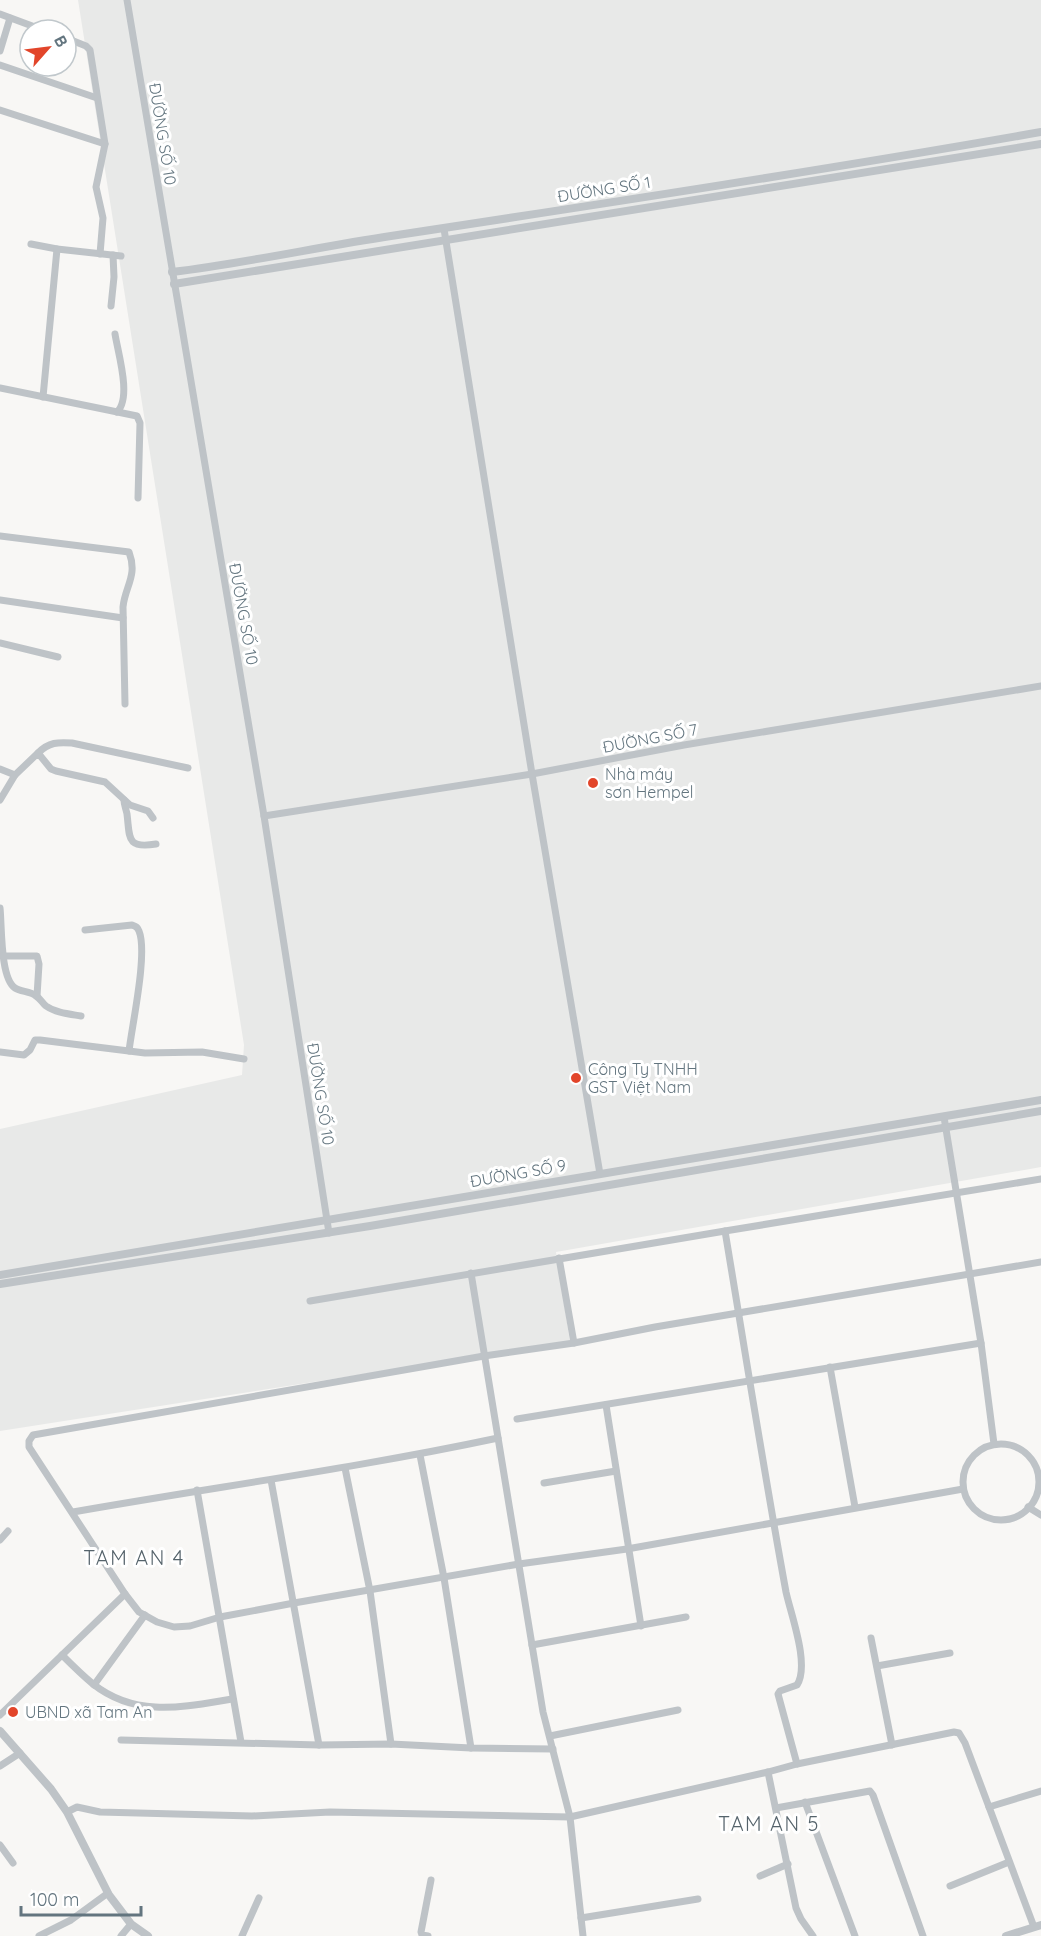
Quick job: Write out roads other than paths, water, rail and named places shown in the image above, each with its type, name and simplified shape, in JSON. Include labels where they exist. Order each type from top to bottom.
[{"type":"street","name":"ĐƯỜNG SỐ 10","points":[[127,0],[264,816],[329,1233]]},
{"type":"street","points":[[0,14],[18,21]]},
{"type":"street","points":[[0,51],[10,18]]},
{"type":"street","points":[[78,43],[90,50],[105,144],[96,187],[103,218],[100,254]]},
{"type":"street","points":[[0,65],[97,98]]},
{"type":"street","points":[[0,110],[105,144]]},
{"type":"street","name":"ĐƯỜNG SỐ 1","points":[[172,272],[1041,132]]},
{"type":"street","name":"ĐƯỜNG SỐ 1","points":[[174,284],[446,242],[1041,144]]},
{"type":"street","points":[[444,229],[532,774],[600,1174]]},
{"type":"street","points":[[31,244],[121,256]]},
{"type":"street","points":[[43,397],[57,249]]},
{"type":"street","points":[[111,306],[114,277],[113,255]]},
{"type":"street","points":[[115,334],[124,383],[123,405],[117,412]]},
{"type":"street","points":[[0,388],[137,416],[140,419],[138,498]]},
{"type":"street","points":[[0,536],[129,552],[133,578],[124,595],[125,704]]},
{"type":"street","points":[[0,600],[123,618]]},
{"type":"street","points":[[0,643],[58,657]]},
{"type":"street","name":"ĐƯỜNG SỐ 7","points":[[264,816],[532,774],[684,744],[1041,686]]},
{"type":"street","points":[[0,800],[15,775],[46,745],[54,742],[72,743],[188,768]]},
{"type":"street","points":[[39,753],[51,769],[105,782],[133,807],[148,811],[153,818]]},
{"type":"street","points":[[0,769],[15,775]]},
{"type":"street","points":[[124,800],[128,833],[132,842],[140,846],[156,844]]},
{"type":"street","points":[[0,908],[2,950],[6,978],[11,985],[37,996],[55,1011],[81,1016]]},
{"type":"street","points":[[85,930],[132,926],[139,932],[142,959],[129,1051]]},
{"type":"street","points":[[2,950],[37,956],[39,959],[37,996]]},
{"type":"street","points":[[0,1052],[24,1055],[30,1050],[35,1040],[40,1040],[129,1051],[202,1052],[244,1059]]},
{"type":"street","name":"ĐƯỜNG SỐ 9","points":[[0,1275],[1041,1100]]},
{"type":"street","name":"ĐƯỜNG SỐ 9","points":[[0,1284],[329,1233],[1041,1111]]},
{"type":"street","points":[[944,1116],[981,1343],[994,1444]]},
{"type":"street","points":[[310,1301],[1041,1179]]},
{"type":"street","points":[[725,1231],[774,1522],[802,1662],[800,1680],[797,1685],[780,1691],[778,1694],[797,1764]]},
{"type":"street","points":[[559,1258],[574,1343]]},
{"type":"street","points":[[963,1489],[627,1549],[519,1564],[294,1603],[220,1617],[190,1626],[174,1627],[156,1622],[139,1612],[124,1594],[29,1447],[29,1441],[33,1435],[1041,1262]]},
{"type":"street","points":[[471,1274],[543,1712],[570,1817],[582,1936]]},
{"type":"street","points":[[517,1419],[981,1343]]},
{"type":"street","points":[[830,1367],[855,1507]]},
{"type":"street","points":[[606,1405],[641,1626]]},
{"type":"street","points":[[72,1512],[420,1455],[498,1438]]},
{"type":"street","points":[[994,1444],[1014,1446],[1026,1454],[1035,1465],[1040,1478],[1040,1491],[1031,1505],[1022,1514],[1009,1519],[989,1518],[972,1507],[963,1489],[965,1469],[971,1458],[981,1449],[994,1444]]},
{"type":"street","points":[[420,1455],[444,1578],[471,1748]]},
{"type":"street","points":[[345,1468],[370,1591],[391,1744]]},
{"type":"street","points":[[544,1483],[616,1471]]},
{"type":"street","points":[[271,1480],[319,1745]]},
{"type":"street","points":[[197,1490],[241,1742]]},
{"type":"street","points":[[1028,1507],[1041,1515]]},
{"type":"street","points":[[0,1540],[8,1531]]},
{"type":"street","points":[[0,1715],[124,1594]]},
{"type":"street","points":[[94,1685],[145,1615]]},
{"type":"street","points":[[532,1645],[686,1617]]},
{"type":"street","points":[[871,1638],[892,1745]]},
{"type":"street","points":[[878,1666],[950,1653]]},
{"type":"street","points":[[62,1655],[94,1685],[113,1696],[145,1708],[181,1707],[232,1699]]},
{"type":"street","points":[[550,1736],[678,1710]]},
{"type":"street","points":[[0,1731],[51,1789],[67,1812],[108,1893],[130,1924],[148,1936]]},
{"type":"street","points":[[67,1812],[77,1807],[100,1812],[252,1816],[330,1812],[570,1817],[797,1764],[954,1732],[959,1733],[979,1777],[1009,1862],[1038,1926],[1006,1936]]},
{"type":"street","points":[[121,1740],[553,1749]]},
{"type":"street","points":[[0,1766],[20,1753]]},
{"type":"street","points":[[768,1772],[796,1908],[813,1936]]},
{"type":"street","points":[[776,1808],[870,1791],[923,1936]]},
{"type":"street","points":[[989,1807],[1041,1791]]},
{"type":"street","points":[[805,1802],[855,1936]]},
{"type":"street","points":[[0,1845],[13,1863]]},
{"type":"street","points":[[950,1886],[1009,1862]]},
{"type":"street","points":[[760,1876],[788,1864]]},
{"type":"street","points":[[428,1936],[422,1935],[421,1932],[431,1880]]},
{"type":"street","points":[[39,1936],[71,1920],[108,1893]]},
{"type":"street","points":[[242,1936],[259,1898]]},
{"type":"street","points":[[581,1918],[698,1899]]},
{"type":"street","points":[[121,1936],[130,1924]]},
{"type":"place","name":"Nhà máy sơn Hempel","points":[[593,783]]},
{"type":"place","name":"Công Ty TNHH GST Việt Nam","points":[[576,1078]]},
{"type":"place","name":"UBND xã Tam An","points":[[13,1712]]},
{"type":"district","name":"TAM AN 4","points":[[134,1557]]},
{"type":"district","name":"TAM AN 5","points":[[769,1823]]}]
